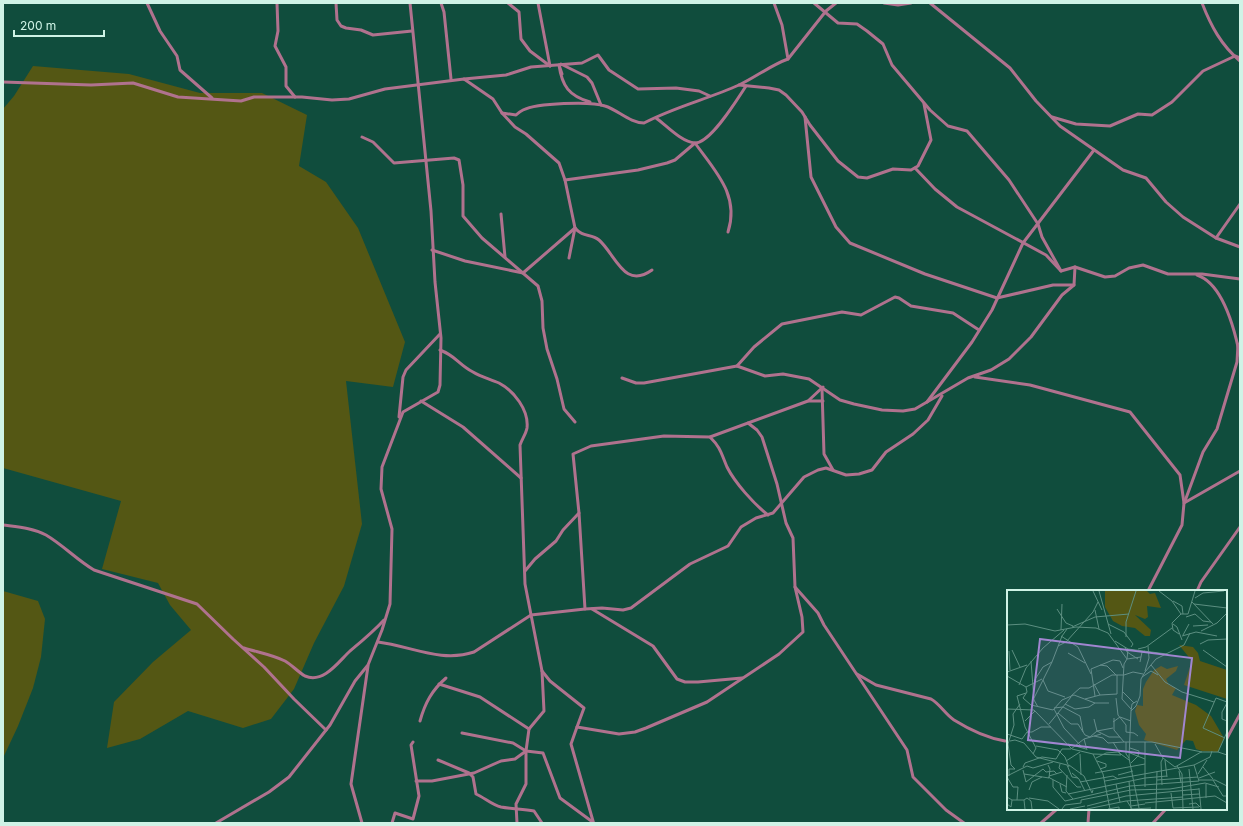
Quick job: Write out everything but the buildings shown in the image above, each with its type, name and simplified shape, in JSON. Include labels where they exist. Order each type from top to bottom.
[{"type":"street","points":[[147,3],[160,32],[177,56],[180,70],[212,98]]},
{"type":"street","points":[[277,3],[278,30],[276,46],[286,67],[286,86],[295,97]]},
{"type":"street","points":[[336,3],[337,20],[341,26],[346,28],[357,29],[374,35],[412,31]]},
{"type":"street","points":[[216,823],[269,792],[289,777],[326,730],[355,682],[368,665],[378,642],[390,604],[392,529],[381,489],[382,467],[399,419],[403,412],[438,392],[440,385],[440,334],[426,161],[410,3]]},
{"type":"street","points":[[440,3],[444,12],[451,79]]},
{"type":"street","points":[[508,3],[519,12],[520,39],[530,51],[550,66]]},
{"type":"street","points":[[538,3],[550,66]]},
{"type":"street","points":[[774,3],[782,25],[788,59]]},
{"type":"street","points":[[814,3],[838,22],[857,24],[883,44],[892,65],[943,122],[967,131],[1009,180],[1038,224],[1042,237],[1061,271]]},
{"type":"street","points":[[560,64],[561,80],[569,91],[584,100],[601,105],[641,123],[739,85],[768,70],[776,63],[788,59],[826,11],[836,3]]},
{"type":"street","points":[[884,3],[898,5],[911,3]]},
{"type":"street","points":[[930,3],[1010,68],[1052,117],[1080,142],[1123,170],[1146,178],[1173,210],[1216,238],[1240,247]]},
{"type":"street","points":[[1202,3],[1209,22],[1222,43],[1240,59]]},
{"type":"street","points":[[3,82],[90,86],[133,83],[178,97],[241,100],[254,97],[295,97],[322,100],[349,99],[385,89],[451,79],[506,74],[531,67],[582,63],[598,55],[609,70],[638,88],[676,88],[699,91],[711,96]]},
{"type":"street","points":[[1052,117],[1076,124],[1110,126],[1138,114],[1152,115],[1172,102],[1203,71],[1235,56]]},
{"type":"street","points":[[560,64],[562,74]]},
{"type":"street","points":[[560,64],[587,77],[592,84],[601,105]]},
{"type":"street","points":[[464,79],[493,99],[502,113],[515,127],[526,134],[559,163],[565,180],[575,228],[570,258]]},
{"type":"street","points":[[739,85],[778,90],[786,95],[805,117],[838,161],[858,177],[867,178],[893,169],[911,170],[918,166],[931,140],[924,102]]},
{"type":"street","points":[[565,180],[638,170],[675,160],[724,120],[746,86]]},
{"type":"street","points":[[502,113],[516,115],[524,109],[541,105],[594,103]]},
{"type":"street","points":[[805,117],[811,177],[836,227],[850,243],[925,274],[997,298],[1054,285],[1074,285]]},
{"type":"street","points":[[656,118],[677,135],[695,143],[726,188],[731,201],[732,219],[728,232]]},
{"type":"street","points":[[362,138],[373,142],[394,163],[454,158],[459,160],[463,185],[463,216],[477,232],[538,286],[542,301],[542,328],[547,349],[557,379],[564,409],[575,422]]},
{"type":"street","points":[[926,403],[979,330],[997,298],[1023,243],[1094,150]]},
{"type":"street","points":[[915,168],[926,180],[957,207],[1046,255],[1061,271]]},
{"type":"street","points":[[1216,238],[1240,204]]},
{"type":"street","points":[[501,214],[505,257]]},
{"type":"street","points":[[575,228],[581,235],[597,238],[628,274],[636,277],[644,276],[652,270]]},
{"type":"street","points":[[523,272],[575,228]]},
{"type":"street","points":[[432,250],[465,262],[523,272]]},
{"type":"street","points":[[1061,271],[1075,267],[1105,277],[1115,276],[1129,268],[1143,265],[1168,274],[1195,274],[1240,279]]},
{"type":"street","points":[[622,378],[644,384],[737,366],[765,376],[783,374],[809,379],[840,400],[882,410],[903,411],[915,409],[973,376],[991,370],[1009,358],[1031,337],[1062,295],[1074,285],[1075,267]]},
{"type":"street","points":[[1195,274],[1204,277],[1220,297],[1233,324],[1240,356]]},
{"type":"street","points":[[737,366],[754,348],[782,324],[842,312],[860,315],[895,297],[911,306],[953,313],[979,330]]},
{"type":"street","points":[[399,419],[403,377],[406,370],[440,334]]},
{"type":"street","points":[[1184,503],[1203,452],[1217,429],[1237,362],[1238,344]]},
{"type":"street","points":[[440,350],[452,354],[461,366],[504,386],[520,402],[527,426],[520,445],[526,595],[542,671],[544,711],[529,729],[526,751],[526,784],[516,804],[517,823]]},
{"type":"street","points":[[973,376],[1030,385],[1130,412],[1180,475],[1184,503],[1182,525],[1149,590]]},
{"type":"street","points":[[808,401],[822,388]]},
{"type":"street","points":[[822,388],[824,454],[833,470]]},
{"type":"street","points":[[378,642],[436,656],[465,655],[474,652],[531,615],[585,609],[623,610],[631,608],[690,564],[728,546],[741,527],[756,518],[773,513],[782,505],[804,477],[826,468],[846,475],[859,474],[872,470],[886,452],[912,434],[928,420],[943,394]]},
{"type":"street","points":[[421,401],[463,427],[521,478]]},
{"type":"street","points":[[585,609],[579,513],[573,454],[591,446],[664,436],[710,436],[808,401],[823,401]]},
{"type":"street","points":[[577,727],[619,734],[635,732],[707,702],[779,654],[803,632],[802,617],[795,588],[795,543],[762,437],[757,430],[748,423]]},
{"type":"street","points":[[710,436],[720,447],[727,466],[734,479],[759,508],[768,515]]},
{"type":"street","points":[[1184,503],[1240,471]]},
{"type":"street","points":[[525,572],[535,559],[556,540],[579,513]]},
{"type":"street","points":[[3,525],[36,531],[46,535],[83,564],[94,570],[197,604],[242,648],[264,666],[294,699],[326,730]]},
{"type":"street","points":[[1197,590],[1201,582],[1240,526]]},
{"type":"street","points":[[795,588],[818,613],[855,673],[868,690],[874,702],[907,750],[913,777],[946,810],[964,823]]},
{"type":"street","points":[[592,609],[653,646],[677,679],[685,682],[698,682],[744,678]]},
{"type":"street","points":[[242,648],[285,661],[306,676],[316,677],[327,673],[338,665],[348,653],[374,631],[385,619]]},
{"type":"street","points":[[362,823],[351,784],[368,665]]},
{"type":"street","points":[[542,671],[550,681],[584,708],[571,744],[594,822]]},
{"type":"street","points":[[855,673],[876,685],[931,699],[938,703],[954,719],[979,734],[1005,741]]},
{"type":"street","points":[[420,721],[427,700],[439,684],[446,678]]},
{"type":"street","points":[[439,684],[480,697],[529,729]]},
{"type":"street","points":[[1227,738],[1240,714]]},
{"type":"street","points":[[462,733],[513,743],[526,751],[543,753],[560,798],[570,807],[594,822]]},
{"type":"street","points":[[392,823],[395,813],[413,819],[418,796],[412,745],[413,742]]},
{"type":"street","points":[[416,781],[432,781],[469,773],[501,761],[515,759],[526,751]]},
{"type":"street","points":[[438,760],[469,773],[473,777],[476,794],[501,807],[534,811],[542,823]]},
{"type":"street","points":[[1041,823],[1056,810]]},
{"type":"street","points":[[1088,823],[1089,810]]},
{"type":"street","points":[[1153,823],[1165,810]]},
{"type":"shaded area","points":[[33,66],[129,74],[200,93],[262,93],[307,115],[299,166],[326,182],[358,228],[405,342],[393,387],[346,381],[362,524],[344,586],[314,643],[294,689],[271,719],[243,728],[188,711],[140,739],[107,748],[114,702],[153,662],[191,630],[170,605],[158,583],[102,569],[121,501],[3,468],[3,109],[14,96]]},
{"type":"shaded area","points":[[3,591],[38,601],[45,619],[41,657],[33,688],[3,758]]}]
